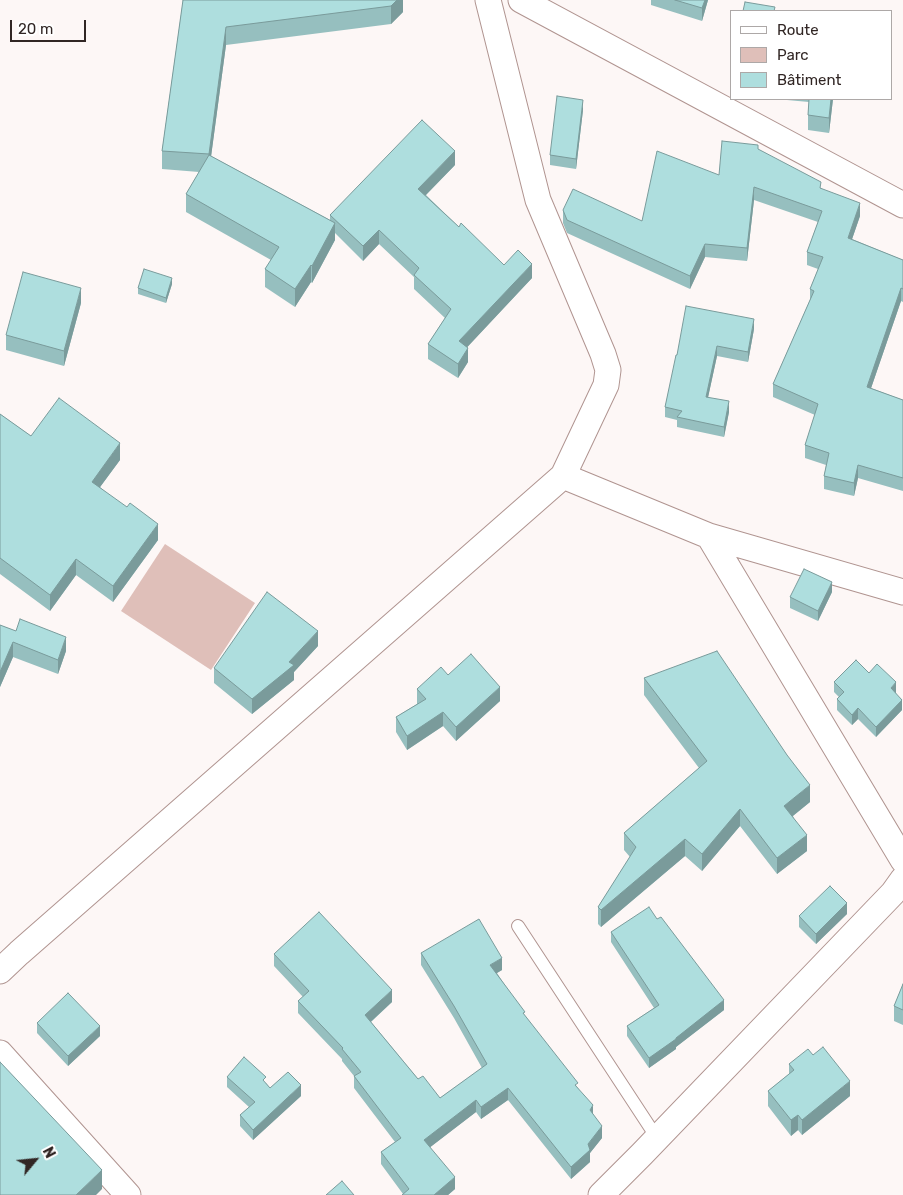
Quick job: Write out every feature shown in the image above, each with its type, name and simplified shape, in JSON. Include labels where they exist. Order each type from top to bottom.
[{"type":"street","points":[[0,971],[26,946],[563,476],[606,385],[608,370],[538,200],[488,0]]},
{"type":"street","points":[[521,0],[903,205]]},
{"type":"street","points":[[563,476],[709,536],[903,592]]},
{"type":"street","points":[[709,536],[903,860]]},
{"type":"street","points":[[601,1195],[893,892],[903,879]]},
{"type":"street","points":[[0,1052],[128,1195]]},
{"type":"lane","points":[[518,926],[657,1138]]},
{"type":"green space","points":[[165,544],[255,603],[211,670],[121,611]]},
{"type":"building","points":[[183,0],[397,0],[391,6],[226,27],[209,154],[162,151]]},
{"type":"building","points":[[675,0],[705,0],[702,8]]},
{"type":"building","points":[[745,2],[775,7],[774,10],[743,10]]},
{"type":"building","points":[[557,96],[583,100],[576,159],[550,155]]},
{"type":"building","points":[[809,100],[831,100],[829,118],[808,115]]},
{"type":"building","points":[[422,120],[455,151],[418,189],[459,227],[461,223],[504,265],[518,250],[532,264],[459,341],[468,348],[458,364],[428,344],[451,309],[414,275],[419,268],[379,230],[363,246],[330,215]]},
{"type":"building","points":[[722,141],[758,145],[758,149],[821,182],[820,188],[860,203],[848,238],[903,260],[903,289],[901,288],[867,387],[903,400],[903,478],[858,465],[854,483],[824,476],[829,453],[805,445],[818,404],[773,384],[814,291],[810,289],[823,257],[807,252],[822,211],[754,187],[747,248],[705,244],[690,276],[567,220],[563,210],[573,189],[642,221],[657,151],[719,175]]},
{"type":"building","points":[[209,155],[335,223],[312,266],[295,289],[265,269],[279,247],[186,194]]},
{"type":"building","points":[[144,269],[172,278],[166,298],[138,288]]},
{"type":"building","points":[[23,272],[81,288],[64,351],[6,335]]},
{"type":"building","points":[[686,306],[754,319],[748,352],[717,346],[706,397],[729,401],[724,427],[677,417],[682,411],[665,407]]},
{"type":"building","points":[[59,398],[120,443],[92,482],[127,507],[130,503],[158,524],[113,586],[76,559],[50,595],[0,558],[0,414],[31,436]]},
{"type":"building","points":[[804,569],[832,582],[818,611],[790,597]]},
{"type":"building","points":[[267,592],[318,631],[289,662],[294,665],[252,699],[214,668]]},
{"type":"building","points":[[20,619],[66,637],[58,660],[13,642],[0,672],[0,625],[16,631]]},
{"type":"building","points":[[717,651],[787,755],[810,785],[784,806],[807,835],[777,858],[740,809],[702,854],[685,839],[601,910],[598,907],[636,847],[624,833],[707,761],[644,678]]},
{"type":"building","points":[[471,654],[500,687],[456,727],[443,712],[407,736],[396,717],[426,699],[417,689],[441,667],[448,675]]},
{"type":"building","points":[[856,660],[869,673],[877,664],[896,682],[891,688],[902,700],[876,727],[858,708],[852,715],[837,699],[844,692],[834,682]]},
{"type":"building","points":[[830,886],[847,903],[816,934],[799,916]]},
{"type":"building","points":[[649,907],[657,919],[661,917],[724,1000],[649,1058],[627,1026],[659,1005],[611,932]]},
{"type":"building","points":[[319,912],[392,990],[365,1015],[418,1079],[423,1076],[440,1098],[487,1064],[421,953],[479,919],[502,958],[490,965],[525,1012],[523,1013],[578,1083],[575,1085],[593,1105],[590,1110],[602,1126],[588,1144],[590,1150],[571,1167],[508,1088],[481,1107],[476,1100],[424,1140],[455,1177],[434,1195],[402,1195],[409,1189],[381,1152],[401,1138],[354,1076],[361,1072],[343,1048],[298,1001],[309,991],[274,954]]},
{"type":"building","points":[[903,984],[903,1010],[894,1006]]},
{"type":"building","points":[[68,993],[100,1026],[68,1056],[37,1023]]},
{"type":"building","points":[[823,1047],[850,1081],[802,1120],[798,1115],[791,1120],[768,1091],[794,1070],[789,1064],[808,1049],[813,1055]]},
{"type":"building","points":[[244,1057],[266,1077],[263,1080],[270,1088],[288,1072],[301,1085],[253,1130],[240,1115],[255,1102],[227,1077]]},
{"type":"building","points":[[0,1062],[102,1170],[76,1195],[0,1195]]},
{"type":"building","points":[[342,1181],[354,1195],[326,1195]]}]
